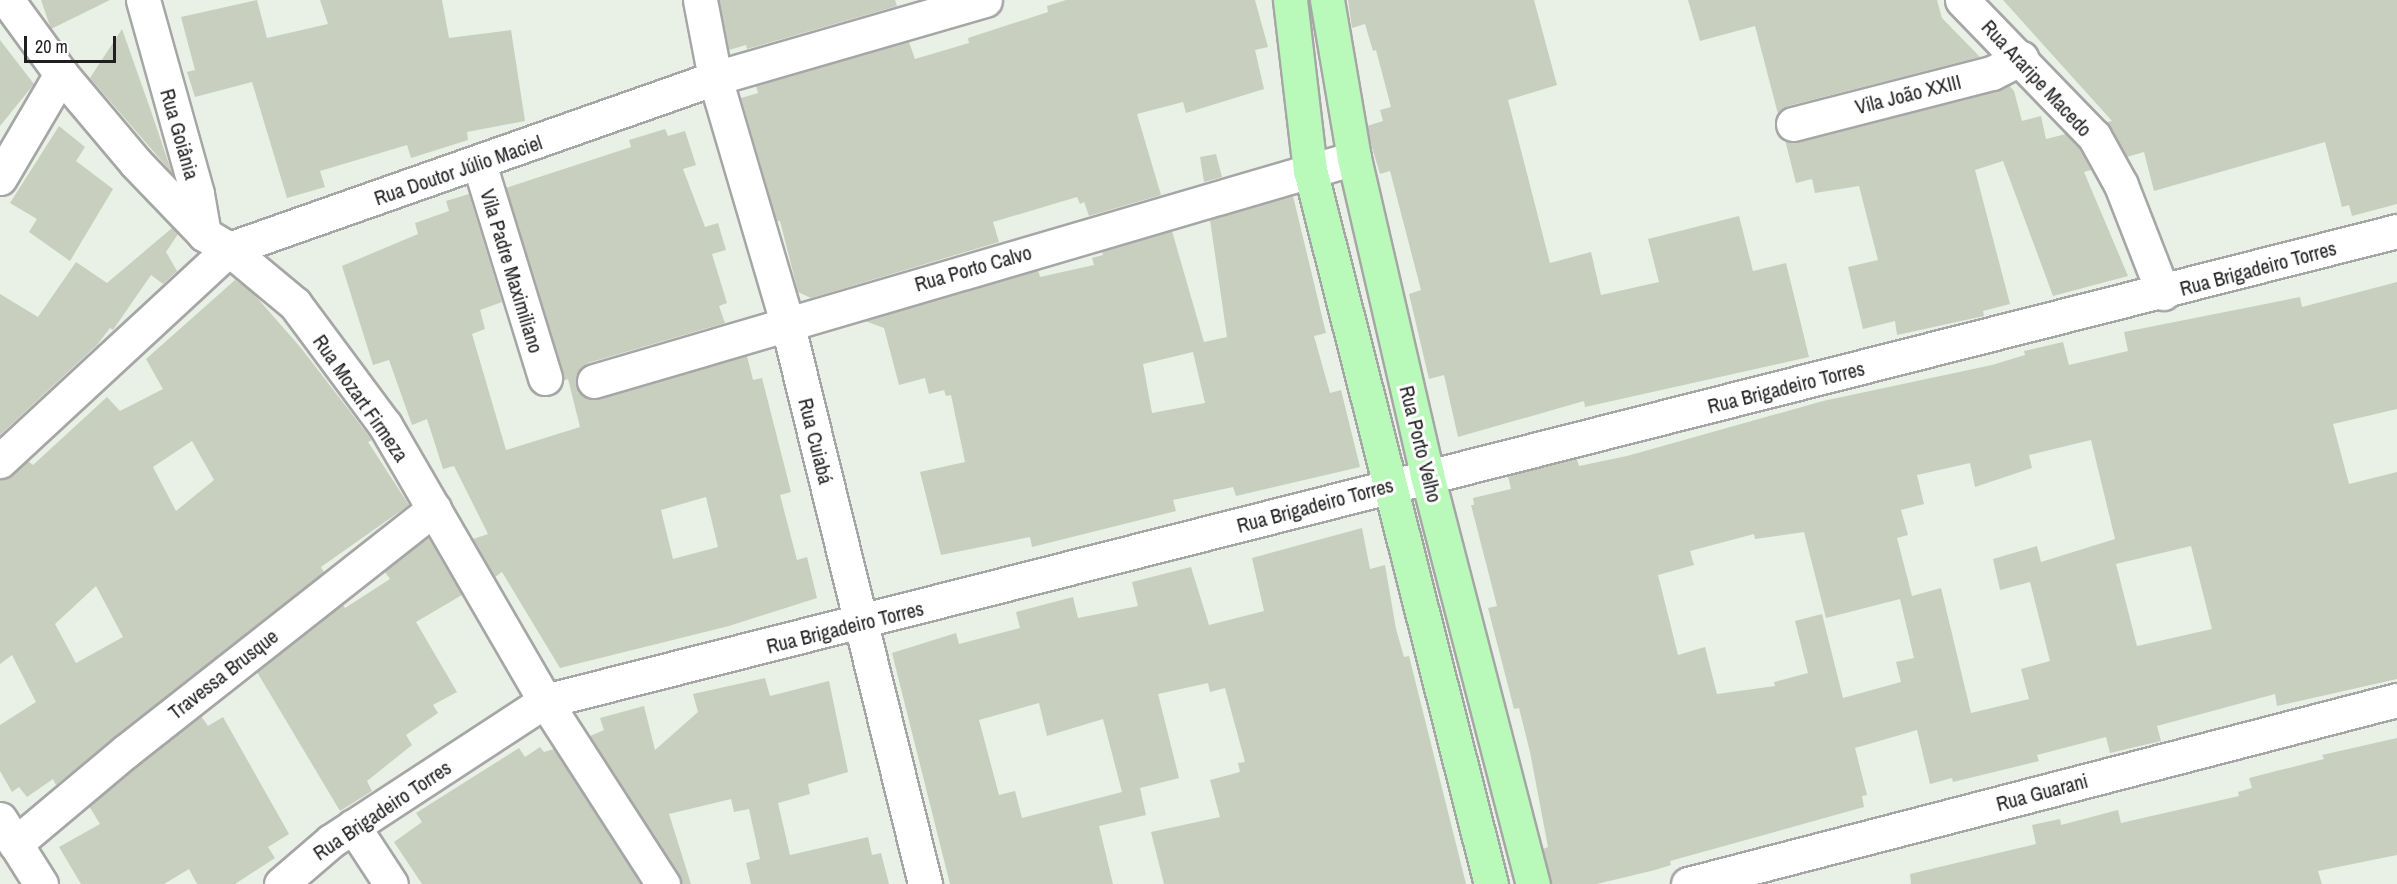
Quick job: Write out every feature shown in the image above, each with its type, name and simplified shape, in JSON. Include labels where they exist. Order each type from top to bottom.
[{"type":"main road","name":"Rua Porto Velho","points":[[1290,0],[1311,170],[1393,484],[1491,884]]},
{"type":"main road","name":"Rua Porto Velho","points":[[1327,0],[1354,158],[1427,475],[1533,884]]},
{"type":"street","name":"Rua Mozart Firmeza","points":[[7,0],[61,74],[135,162],[217,241],[295,304],[385,425],[545,701],[663,884]]},
{"type":"street","name":"Rua Goiânia","points":[[143,0],[217,241]]},
{"type":"street","name":"Rua Cuiabá","points":[[700,0],[715,78],[787,322],[925,884]]},
{"type":"street","name":"Rua Doutor Júlio Maciel","points":[[0,461],[217,241],[479,164],[715,78],[985,0]]},
{"type":"street","name":"Rua Araripe Macedo","points":[[1962,0],[2021,58],[2094,136],[2121,185],[2163,293]]},
{"type":"street","name":"Vila João XXIII","points":[[1793,124],[1992,73],[2021,58]]},
{"type":"street","points":[[0,178],[61,74]]},
{"type":"street","name":"Rua Porto Calvo","points":[[594,381],[787,322],[1354,158]]},
{"type":"street","name":"Vila Padre Maximiliano","points":[[479,164],[545,378]]},
{"type":"street","name":"Rua Brigadeiro Torres","points":[[281,884],[353,826],[545,701],[861,624],[1427,475],[2163,293],[2397,231]]},
{"type":"street","name":"Travessa Brusque","points":[[8,831],[135,744],[434,509]]},
{"type":"street","name":"Rua Guarani","points":[[1688,884],[2397,700]]},
{"type":"street","points":[[353,826],[391,884]]},
{"type":"street","points":[[8,831],[41,884]]},
{"type":"building","points":[[41,0],[110,0],[51,29]]},
{"type":"building","points":[[257,0],[267,38],[328,24],[320,0],[442,0],[449,38],[511,30],[525,121],[467,132],[468,140],[411,158],[407,145],[320,171],[325,187],[287,198],[252,82],[195,97],[187,72],[195,70],[181,17]]},
{"type":"building","points":[[719,0],[895,0],[897,6],[747,49],[746,45],[729,50]]},
{"type":"building","points":[[1066,0],[1255,0],[1268,47],[1255,50],[1264,89],[1186,113],[1183,102],[1137,114],[1161,195],[1089,216],[1084,202],[1080,204],[1077,197],[993,222],[999,242],[811,298],[798,292],[780,221],[777,221],[741,98],[758,93],[756,86],[909,42],[915,59],[969,43],[968,38],[1048,12],[1047,6]]},
{"type":"building","points":[[1348,0],[1534,0],[1557,85],[1508,100],[1550,263],[1591,252],[1601,295],[1659,282],[1648,239],[1739,216],[1753,271],[1786,263],[1809,357],[1585,407],[1584,401],[1458,437],[1444,375],[1429,379],[1409,294],[1421,290],[1390,171],[1380,174],[1367,126],[1383,121],[1380,110],[1391,107],[1376,50],[1373,51],[1365,24],[1352,28]]},
{"type":"building","points":[[1688,0],[1937,0],[1942,18],[1980,57],[1788,106],[1778,114],[1755,26],[1700,41]]},
{"type":"building","points":[[2003,0],[2397,0],[2397,204],[2352,216],[2349,205],[2342,207],[2325,142],[2154,191],[2144,152],[2127,157],[2107,122],[2112,121]]},
{"type":"building","points":[[122,29],[152,114],[172,173],[90,78]]},
{"type":"building","points":[[0,40],[34,84],[0,126]]},
{"type":"building","points":[[2009,85],[2014,91],[2022,121],[2041,116],[2046,139],[2066,134],[2079,147],[2091,170],[2084,172],[2128,276],[2053,296],[2003,161],[1975,170],[2010,304],[1983,311],[1984,316],[1897,335],[1895,321],[1863,329],[1848,267],[1878,260],[1859,186],[1815,193],[1812,179],[1796,183],[1785,140],[1798,142]]},
{"type":"building","points":[[59,126],[85,147],[76,161],[113,189],[70,261],[29,232],[37,219],[10,203]]},
{"type":"building","points":[[665,129],[668,136],[685,131],[696,165],[683,169],[705,227],[718,223],[726,250],[712,254],[727,303],[719,306],[725,323],[588,363],[576,376],[576,387],[589,399],[599,399],[747,356],[753,380],[762,378],[791,492],[780,495],[797,560],[807,557],[817,598],[729,626],[560,668],[502,572],[495,577],[473,539],[488,534],[454,466],[443,469],[427,419],[412,425],[389,360],[373,365],[342,266],[418,234],[415,223],[449,211],[446,201],[469,194],[502,302],[480,310],[485,329],[472,334],[506,450],[580,427],[568,379],[563,381],[506,188],[631,147],[629,140]],"holes":[[[706,497],[718,547],[673,559],[661,510]]]},
{"type":"building","points":[[1216,154],[1222,177],[1204,182],[1200,157]]},
{"type":"building","points":[[1293,196],[1326,333],[1314,336],[1330,393],[1341,390],[1360,467],[1236,496],[1233,487],[1173,500],[1176,511],[1032,547],[1030,537],[941,555],[920,472],[965,462],[951,395],[946,396],[944,390],[929,394],[925,378],[899,385],[884,328],[865,321],[1038,270],[1040,277],[1094,265],[1092,258],[1103,255],[1102,251],[1172,231],[1204,342],[1227,337],[1210,220]],"holes":[[[1193,352],[1205,403],[1152,413],[1143,364]]]},
{"type":"building","points":[[172,228],[178,234],[166,252],[177,271],[163,284],[151,275],[113,330],[110,328],[97,345],[0,435],[0,294],[38,317],[76,262],[107,283]]},
{"type":"building","points":[[235,280],[252,292],[301,348],[372,440],[368,442],[409,505],[321,567],[324,572],[56,785],[53,779],[27,797],[19,787],[12,792],[0,771],[0,725],[36,702],[12,655],[0,664],[0,479],[12,475],[28,461],[33,465],[107,397],[120,411],[163,389],[146,359]],"holes":[[[192,441],[214,480],[176,511],[153,467]],[[96,586],[123,637],[76,663],[55,624]]]},
{"type":"building","points":[[2397,282],[2397,409],[2333,424],[2349,484],[2397,472],[2397,679],[2277,706],[2275,694],[2157,726],[2161,741],[2110,753],[2106,737],[2037,755],[2039,761],[1953,782],[1952,778],[1930,784],[1917,730],[1855,748],[1867,795],[1862,796],[1864,807],[1670,861],[1671,865],[1655,870],[1597,884],[1551,884],[1543,849],[1548,847],[1530,752],[1519,708],[1514,709],[1488,608],[1497,606],[1471,505],[1474,505],[1473,498],[1511,489],[1508,476],[1577,459],[1579,466],[1627,456],[1823,401],[1992,365],[2025,355],[2024,351],[2063,342],[2069,365],[2128,351],[2124,332],[2300,297],[2302,307]],"holes":[[[2091,440],[2115,539],[2041,562],[2037,546],[1993,559],[2000,590],[2030,582],[2050,661],[2021,669],[2029,699],[1971,713],[1941,588],[1912,596],[1897,538],[1908,535],[1901,510],[1924,504],[1917,475],[1970,463],[1975,487],[2032,468],[2029,455]],[[1804,532],[1826,618],[1900,599],[1914,658],[1896,662],[1901,682],[1843,698],[1822,614],[1795,621],[1808,673],[1774,682],[1775,686],[1717,694],[1705,647],[1678,655],[1658,575],[1694,565],[1690,551],[1754,534],[1755,539]],[[2191,546],[2212,629],[2137,646],[2116,564]]]},
{"type":"building","points":[[1362,528],[1370,569],[1385,565],[1396,629],[1404,657],[1409,656],[1466,884],[1164,884],[1151,832],[1220,817],[1210,780],[1240,772],[1238,763],[1245,762],[1225,688],[1210,692],[1208,683],[1158,694],[1179,778],[1140,788],[1146,815],[1099,826],[1113,884],[950,884],[892,653],[956,633],[959,644],[1020,628],[1016,612],[1073,597],[1078,618],[1138,606],[1132,582],[1191,567],[1209,625],[1264,611],[1252,558]],"holes":[[[1039,703],[1047,736],[1103,719],[1122,792],[1022,818],[1015,791],[999,795],[979,720]]]},
{"type":"building","points":[[428,537],[462,595],[416,622],[457,692],[433,705],[438,713],[406,735],[412,745],[367,781],[372,791],[340,811],[257,672],[343,605],[345,608],[390,579],[385,572]]},
{"type":"building","points":[[765,678],[770,696],[829,681],[848,772],[808,784],[810,794],[778,803],[790,855],[868,837],[872,855],[881,853],[889,884],[751,884],[746,863],[760,859],[749,809],[734,812],[731,799],[669,814],[691,884],[682,884],[590,736],[604,730],[600,718],[644,706],[655,750],[698,712],[693,694]]},
{"type":"building","points":[[201,716],[208,726],[223,717],[289,834],[268,847],[275,858],[235,884],[197,884],[189,869],[164,884],[81,884],[59,847],[100,824],[89,806]]},
{"type":"building","points":[[2397,738],[2397,855],[2318,871],[2322,884],[1911,884],[1910,874],[2036,844],[2032,825],[2060,819],[2061,825],[2118,810],[2121,823],[2239,796],[2238,792],[2252,788],[2249,778],[2324,759],[2322,755]]},
{"type":"building","points":[[540,747],[544,752],[554,749],[641,884],[422,884],[394,842],[422,822],[416,813],[519,748],[525,757]]}]
